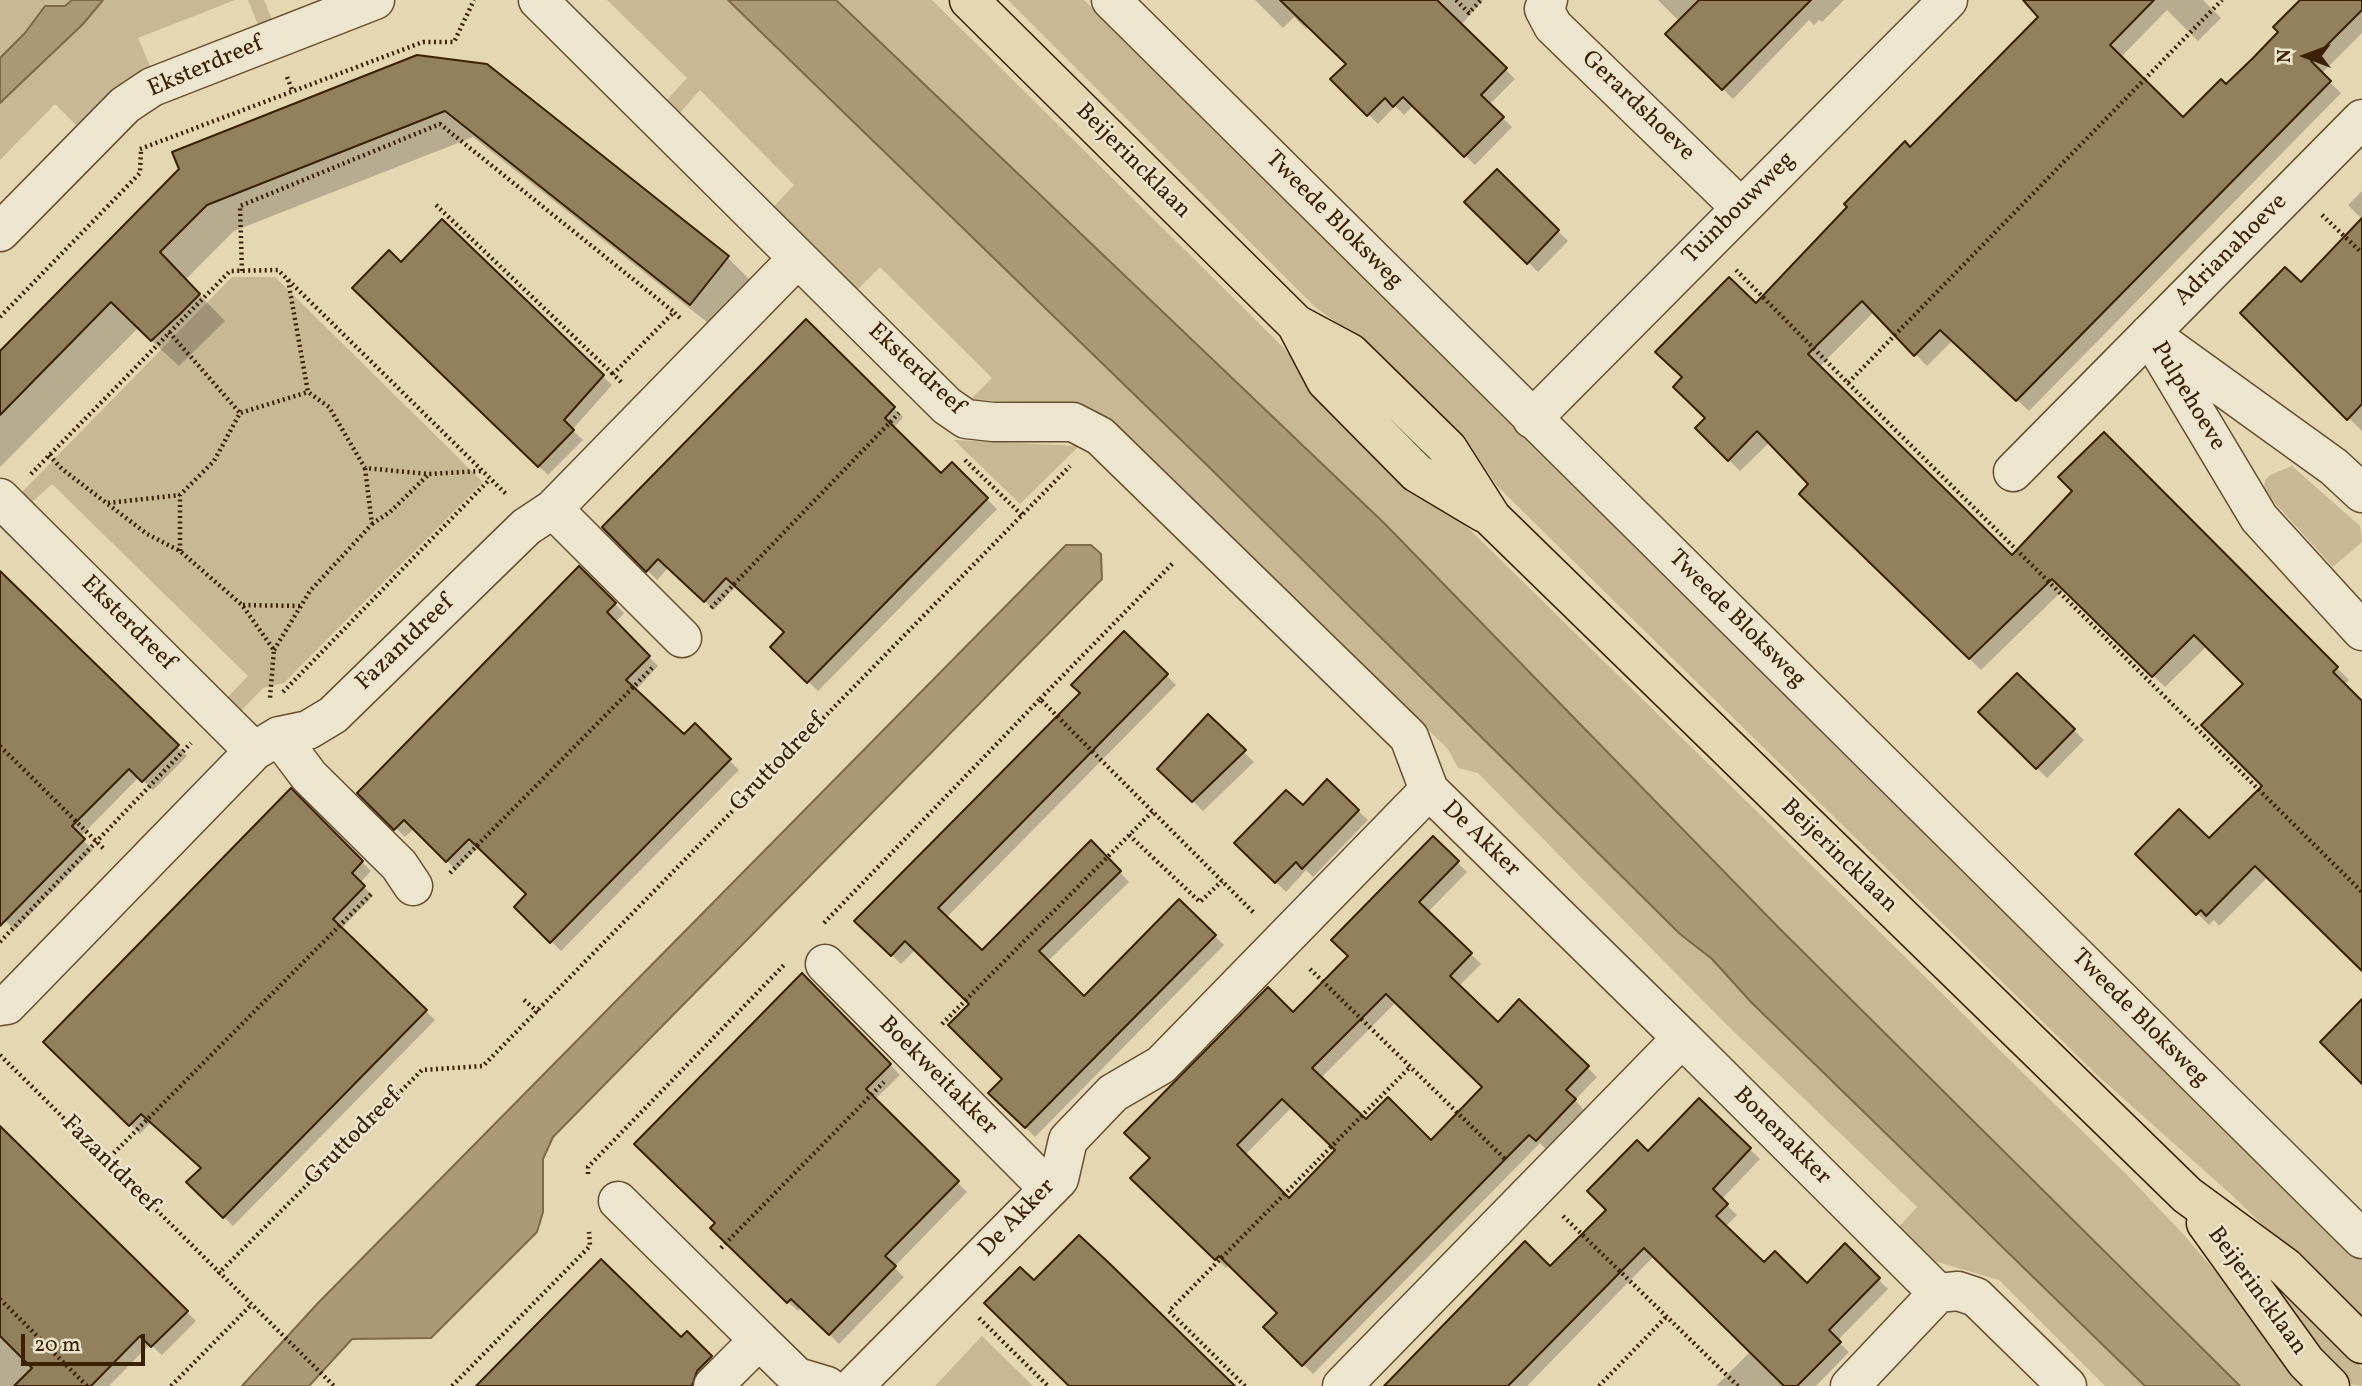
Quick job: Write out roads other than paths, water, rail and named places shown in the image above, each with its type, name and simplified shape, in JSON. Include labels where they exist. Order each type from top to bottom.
[{"type":"main road","name":"Beijerincklaan","points":[[969,0],[1296,324],[1326,381],[1417,473],[1492,518],[2187,1195],[2285,1267],[2362,1344]]},
{"type":"main road","name":"Beijerincklaan","points":[[2187,1195],[2306,1362],[2330,1386]]},
{"type":"street","name":"Eksterdreef","points":[[0,232],[125,105],[152,88],[375,0]]},
{"type":"street","name":"Eksterdreef","points":[[538,0],[947,406],[966,419],[993,422],[1073,422],[1100,436],[1409,737],[1429,790]]},
{"type":"street","name":"Tweede Bloksweg","points":[[1111,0],[2362,1239]]},
{"type":"street","name":"Gerardshoeve","points":[[1548,0],[1544,9],[1553,26],[1741,208]]},
{"type":"street","name":"Tuinbouwweg","points":[[1532,419],[1948,0]]},
{"type":"street","name":"Adrianahoeve","points":[[2013,472],[2362,119]]},
{"type":"street","name":"Fazantdreef","points":[[266,743],[308,730],[333,715],[544,515],[798,258]]},
{"type":"street","name":"Pulpehoeve","points":[[2149,334],[2334,467],[2362,493]]},
{"type":"street","name":"Pulpehoeve","points":[[2149,334],[2259,518],[2362,631]]},
{"type":"street","name":"Eksterdreef","points":[[2,500],[218,715],[266,743]]},
{"type":"street","points":[[544,515],[682,638]]},
{"type":"street","points":[[0,1006],[7,1005],[266,743],[309,776],[406,876]]},
{"type":"street","name":"De Akker","points":[[854,1386],[1059,1179],[1068,1140],[1113,1093],[1161,1065],[1429,790],[1682,1038]]},
{"type":"street","name":"Boekweitakker","points":[[825,964],[1049,1189]]},
{"type":"street","points":[[1342,1386],[1682,1038]]},
{"type":"street","name":"Bonenakker","points":[[1682,1038],[1938,1293]]},
{"type":"street","points":[[618,1201],[797,1377],[827,1386]]},
{"type":"street","points":[[1850,1386],[1938,1293],[1958,1291],[1976,1297],[2067,1386]]},
{"type":"street","points":[[713,1386],[759,1340]]}]
